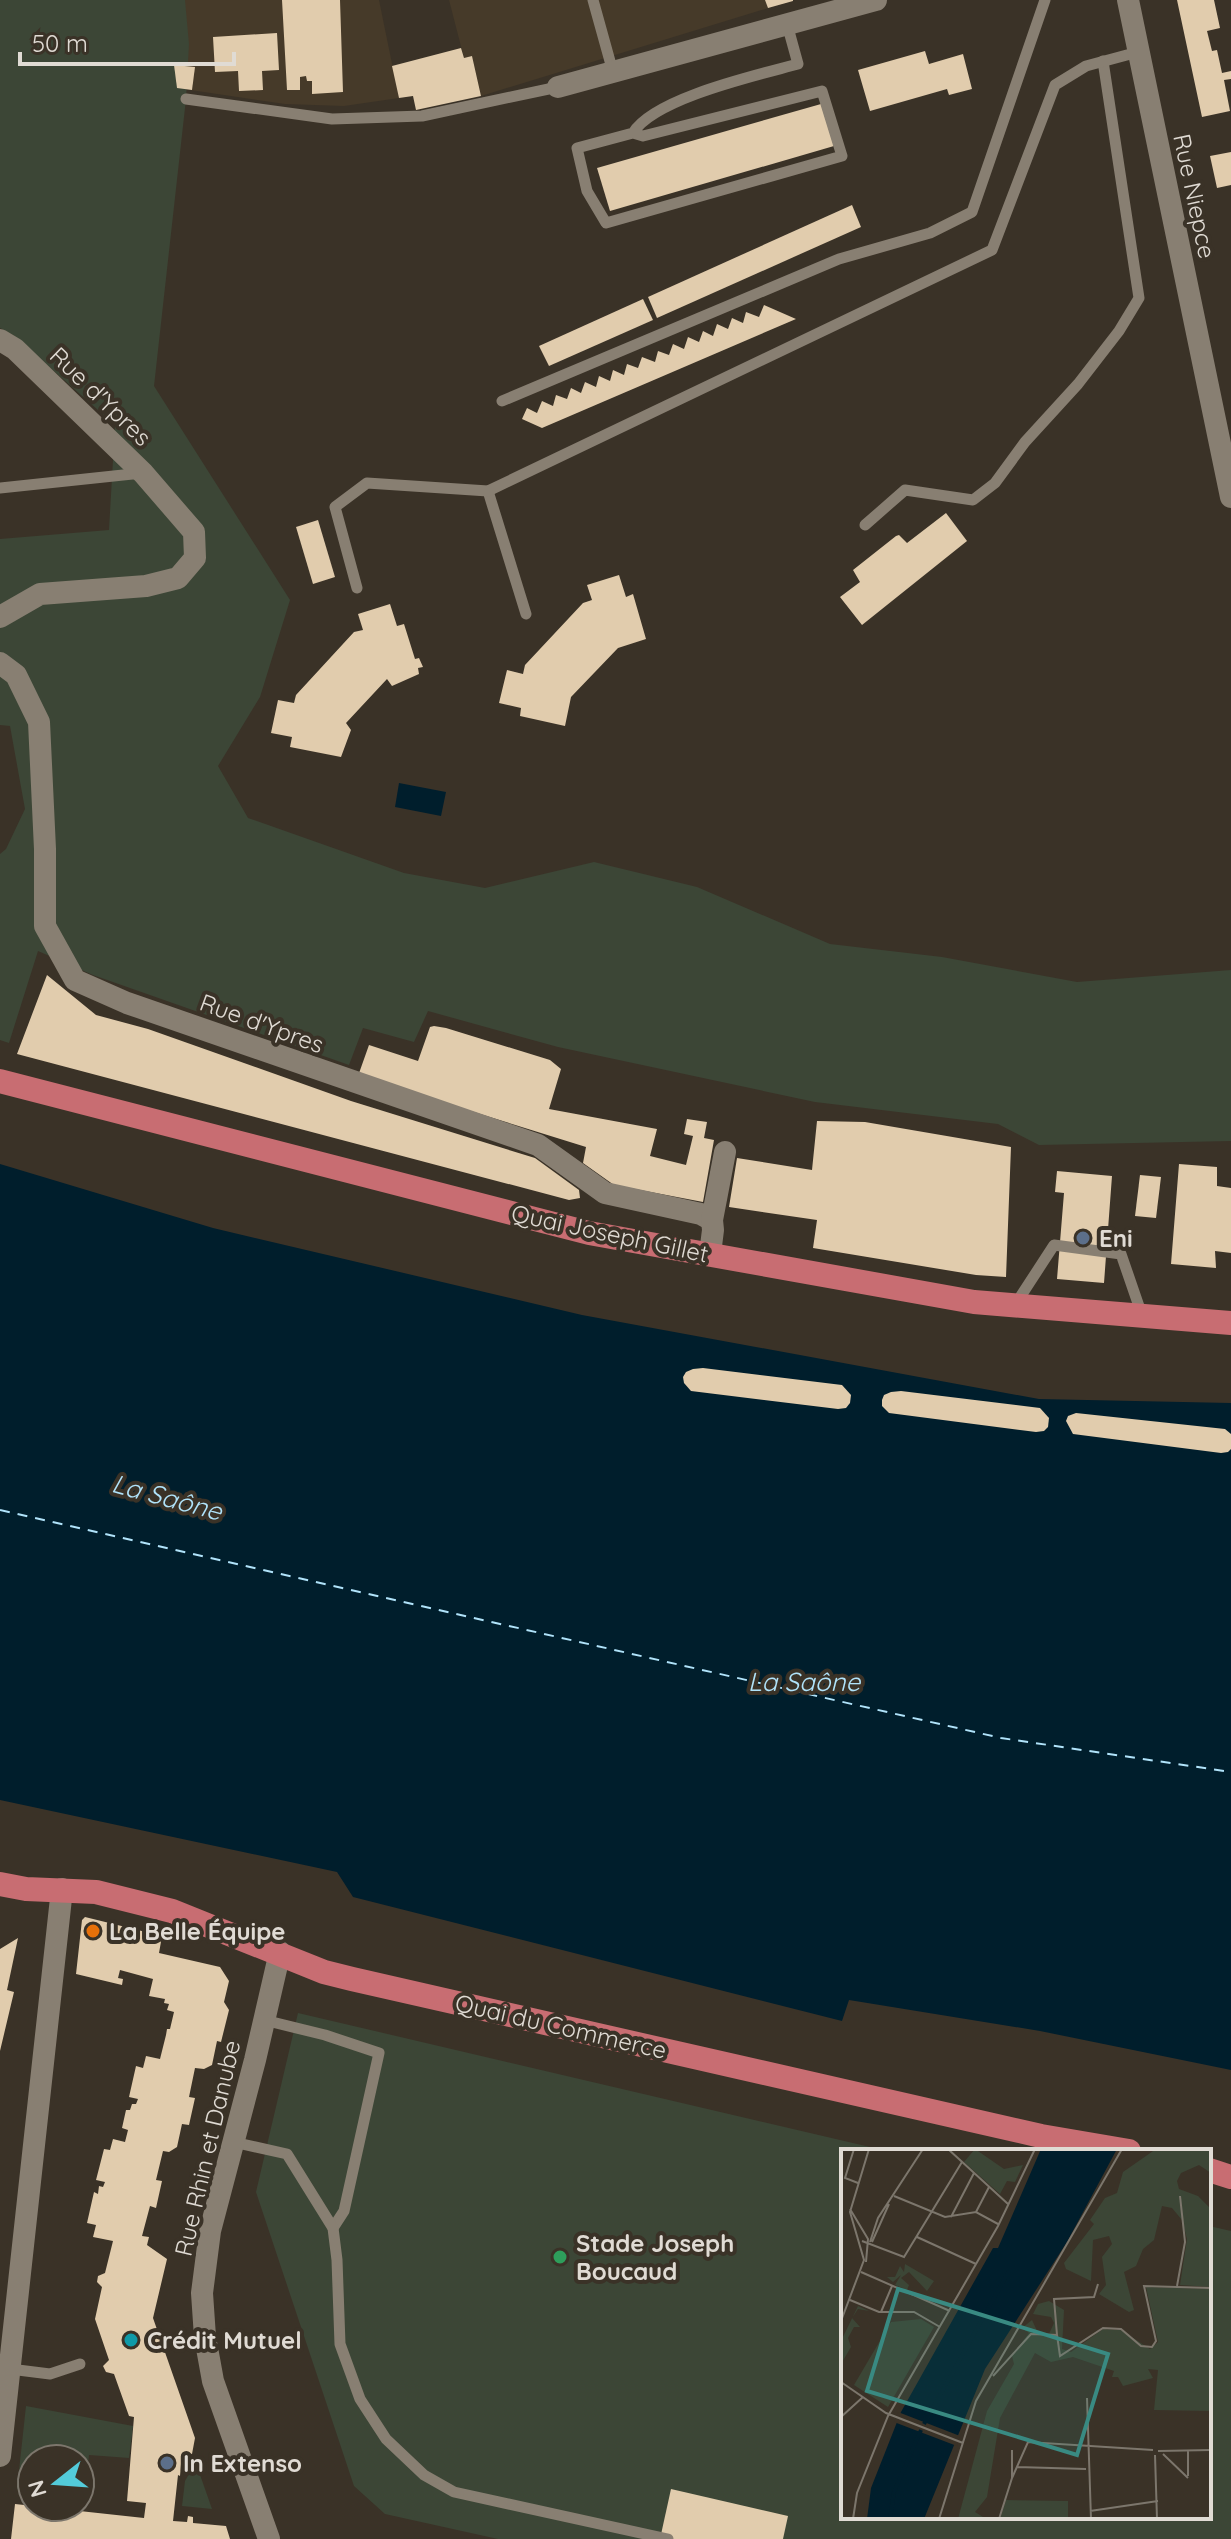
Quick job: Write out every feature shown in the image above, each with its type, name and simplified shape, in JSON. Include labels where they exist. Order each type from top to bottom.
[{"type":"main road","name":"Quai Joseph Gillet","points":[[0,1081],[589,1233],[974,1302],[1231,1323]]},
{"type":"main road","name":"Quai du Commerce","points":[[0,1884],[26,1889],[96,1892],[172,1911],[324,1972],[1041,2136],[1117,2149]]},
{"type":"main road","points":[[1211,2171],[1231,2177]]},
{"type":"street","points":[[558,87],[876,0]]},
{"type":"street","name":"Rue Niepce","points":[[1128,0],[1231,497]]},
{"type":"street","name":"Rue d'Ypres","points":[[0,340],[15,349],[143,473],[194,532],[195,558],[178,578],[146,586],[40,594],[0,617]]},
{"type":"street","name":"Rue d'Ypres","points":[[0,663],[16,675],[39,722],[45,926],[75,980],[127,1003],[538,1145],[605,1193],[701,1214],[712,1220]]},
{"type":"street","points":[[710,1254],[712,1220],[725,1152]]},
{"type":"street","points":[[0,2456],[62,1889]]},
{"type":"street","name":"Rue Rhin et Danube","points":[[269,2539],[213,2381],[205,2337],[202,2293],[210,2231],[280,1952]]},
{"type":"lane","points":[[593,0],[613,72]]},
{"type":"lane","points":[[502,401],[839,259],[930,233],[972,212],[1045,0]]},
{"type":"lane","points":[[633,133],[643,136],[822,91],[842,156],[606,223],[587,191],[577,148],[633,133],[639,123],[698,92],[798,64],[787,24]]},
{"type":"lane","points":[[357,588],[335,507],[367,483],[488,491],[992,250],[1055,85],[1086,66],[1138,52]]},
{"type":"lane","points":[[865,525],[905,490],[973,500],[995,483],[1025,442],[1078,384],[1119,331],[1139,298],[1103,61]]},
{"type":"lane","points":[[186,99],[332,119],[422,116],[558,87]]},
{"type":"lane","points":[[0,488],[143,473]]},
{"type":"lane","points":[[488,491],[526,614]]},
{"type":"lane","points":[[1015,1305],[1054,1245],[1121,1254],[1142,1315]]},
{"type":"lane","points":[[264,2020],[325,2035],[379,2053],[344,2211],[333,2228]]},
{"type":"lane","points":[[232,2142],[287,2154],[333,2228],[340,2344],[360,2399],[386,2439],[424,2475],[454,2492],[668,2539]]},
{"type":"lane","points":[[10,2369],[50,2374],[80,2364]]},
{"type":"shaded area","points":[[157,0],[379,0],[399,98],[344,106],[285,104],[177,88]]},
{"type":"shaded area","points":[[449,0],[788,2],[481,96],[472,56],[464,58]]},
{"type":"green space","points":[[0,0],[185,0],[189,44],[186,99],[154,386],[290,600],[260,697],[218,766],[248,818],[404,873],[485,888],[594,862],[697,887],[830,944],[942,957],[1077,982],[1231,970],[1231,1141],[1039,1145],[998,1124],[815,1102],[558,1047],[428,1011],[414,1042],[363,1028],[349,1065],[93,975],[38,951],[9,1043],[0,1040],[0,854],[6,849],[25,809],[10,726],[0,725],[0,539],[109,530],[115,425],[13,335],[0,328]]},
{"type":"green space","name":"Stade Joseph Boucaud","points":[[298,2013],[878,2149],[841,2149],[841,2519],[1211,2519],[1211,2226],[1231,2231],[1231,2539],[498,2539],[385,2514],[354,2486],[256,2192]]},
{"type":"green space","points":[[26,2406],[133,2426],[129,2458],[96,2456],[96,2443],[22,2443]]},
{"type":"green space","points":[[192,2469],[198,2469],[212,2509],[182,2506],[185,2481]]},
{"type":"water","points":[[399,783],[446,792],[441,816],[395,807]]},
{"type":"water","name":"La Saône","points":[[0,1164],[213,1228],[582,1315],[1039,1399],[1231,1403],[1231,2070],[1040,2031],[849,2000],[842,2021],[353,1897],[337,1872],[0,1800]]},
{"type":"building","points":[[282,0],[340,0],[343,92],[312,94],[312,81],[307,81],[306,76],[300,77],[300,90],[287,90]]},
{"type":"building","points":[[765,0],[793,0],[793,1],[768,8]]},
{"type":"building","points":[[1177,0],[1214,0],[1220,28],[1207,31],[1212,51],[1217,50],[1222,73],[1231,71],[1231,79],[1224,80],[1230,111],[1202,117]]},
{"type":"building","points":[[277,33],[279,70],[262,71],[263,90],[239,91],[238,71],[215,72],[213,37]]},
{"type":"building","points":[[461,48],[464,58],[472,56],[481,96],[416,110],[413,96],[399,98],[392,66]]},
{"type":"building","points":[[925,51],[929,64],[963,54],[972,89],[949,95],[947,89],[870,111],[858,70]]},
{"type":"building","points":[[174,65],[195,67],[192,90],[177,88]]},
{"type":"building","points":[[821,104],[834,146],[610,211],[597,168]]},
{"type":"building","points":[[1231,152],[1231,185],[1217,188],[1210,156]]},
{"type":"building","points":[[852,205],[861,227],[657,318],[648,297]]},
{"type":"building","points":[[643,299],[653,320],[549,366],[539,346]]},
{"type":"building","points":[[764,305],[796,319],[542,428],[522,419],[527,408],[537,413],[542,401],[553,406],[556,395],[567,399],[571,388],[581,393],[585,382],[596,387],[599,376],[610,381],[613,370],[624,375],[627,364],[638,368],[642,357],[655,362],[658,351],[669,355],[673,344],[684,349],[688,337],[699,342],[703,331],[713,336],[717,324],[728,329],[732,318],[743,323],[746,312],[759,317]]},
{"type":"building","points":[[946,513],[967,541],[862,625],[840,597],[860,582],[853,570],[896,536],[899,535],[907,543]]},
{"type":"building","points":[[318,520],[335,577],[313,584],[296,527]]},
{"type":"building","points":[[619,575],[626,597],[633,594],[646,639],[618,648],[571,697],[565,726],[520,716],[521,708],[499,703],[507,670],[523,674],[525,665],[583,603],[592,600],[587,585]]},
{"type":"building","points":[[390,604],[397,626],[404,624],[415,659],[419,658],[423,667],[418,668],[419,674],[392,686],[387,679],[346,723],[351,730],[341,757],[290,747],[292,737],[271,733],[278,700],[294,703],[296,695],[354,632],[363,630],[358,614]]},
{"type":"building","points":[[47,975],[96,1015],[148,1029],[351,1101],[535,1158],[579,1190],[580,1198],[569,1200],[17,1054]]},
{"type":"building","points":[[430,1027],[550,1060],[561,1069],[549,1109],[657,1129],[650,1156],[686,1165],[693,1136],[684,1134],[687,1119],[707,1122],[704,1138],[714,1140],[703,1202],[614,1185],[583,1163],[586,1147],[358,1076],[369,1045],[418,1061]]},
{"type":"building","points":[[817,1121],[865,1122],[1011,1147],[1006,1277],[976,1275],[813,1248],[817,1220],[729,1207],[737,1158],[812,1170]]},
{"type":"building","points":[[1179,1164],[1217,1167],[1217,1186],[1231,1188],[1231,1253],[1215,1251],[1216,1268],[1171,1264]]},
{"type":"building","points":[[1057,1171],[1112,1176],[1104,1283],[1057,1279],[1064,1193],[1055,1192]]},
{"type":"building","points":[[1140,1175],[1161,1177],[1156,1218],[1135,1216]]},
{"type":"building","points":[[703,1368],[842,1385],[851,1395],[850,1403],[846,1408],[838,1409],[691,1391],[683,1377],[686,1372]]},
{"type":"building","points":[[901,1391],[1040,1408],[1049,1418],[1048,1427],[1036,1432],[889,1413],[882,1406],[884,1395]]},
{"type":"building","points":[[1076,1413],[1225,1429],[1231,1434],[1231,1449],[1221,1453],[1073,1434],[1066,1421],[1068,1416]]},
{"type":"building","points":[[85,1917],[162,1936],[159,1953],[220,1967],[229,1981],[224,2002],[229,2010],[221,2042],[217,2041],[212,2065],[204,2069],[195,2068],[189,2097],[195,2098],[189,2125],[182,2124],[177,2147],[169,2152],[163,2151],[156,2180],[162,2181],[156,2208],[150,2206],[142,2236],[149,2237],[147,2245],[167,2259],[153,2318],[195,2438],[192,2454],[188,2453],[187,2464],[181,2464],[178,2475],[173,2521],[187,2522],[188,2516],[193,2517],[193,2523],[226,2526],[230,2539],[11,2539],[15,2504],[16,2523],[96,2523],[96,2513],[144,2518],[146,2503],[127,2501],[134,2417],[129,2416],[114,2374],[106,2372],[103,2366],[109,2360],[95,2319],[102,2287],[97,2282],[98,2276],[105,2273],[113,2241],[93,2237],[96,2225],[87,2223],[94,2192],[98,2194],[99,2186],[103,2187],[105,2182],[96,2180],[104,2149],[110,2150],[113,2139],[125,2142],[128,2130],[122,2128],[126,2110],[130,2110],[138,2099],[129,2097],[136,2066],[143,2068],[146,2056],[160,2059],[174,2012],[167,2010],[169,2004],[164,2003],[165,1999],[149,1996],[153,1979],[120,1970],[118,1978],[123,1979],[122,1985],[76,1974],[82,1920]]},
{"type":"building","points":[[18,1938],[7,1990],[14,1992],[0,2051],[0,1949]]},
{"type":"building","points":[[671,2489],[788,2516],[783,2539],[660,2539]]},
{"type":"ferry route","points":[[0,1510],[1001,1738],[1231,1772]]},
{"type":"place","name":"Eni","points":[[1083,1238]]},
{"type":"place","name":"La Belle Équipe","points":[[93,1931]]},
{"type":"place","name":"Stade Joseph Boucaud","points":[[560,2257]]},
{"type":"place","name":"Crédit Mutuel","points":[[131,2340]]},
{"type":"place","name":"In Extenso","points":[[167,2463]]}]
